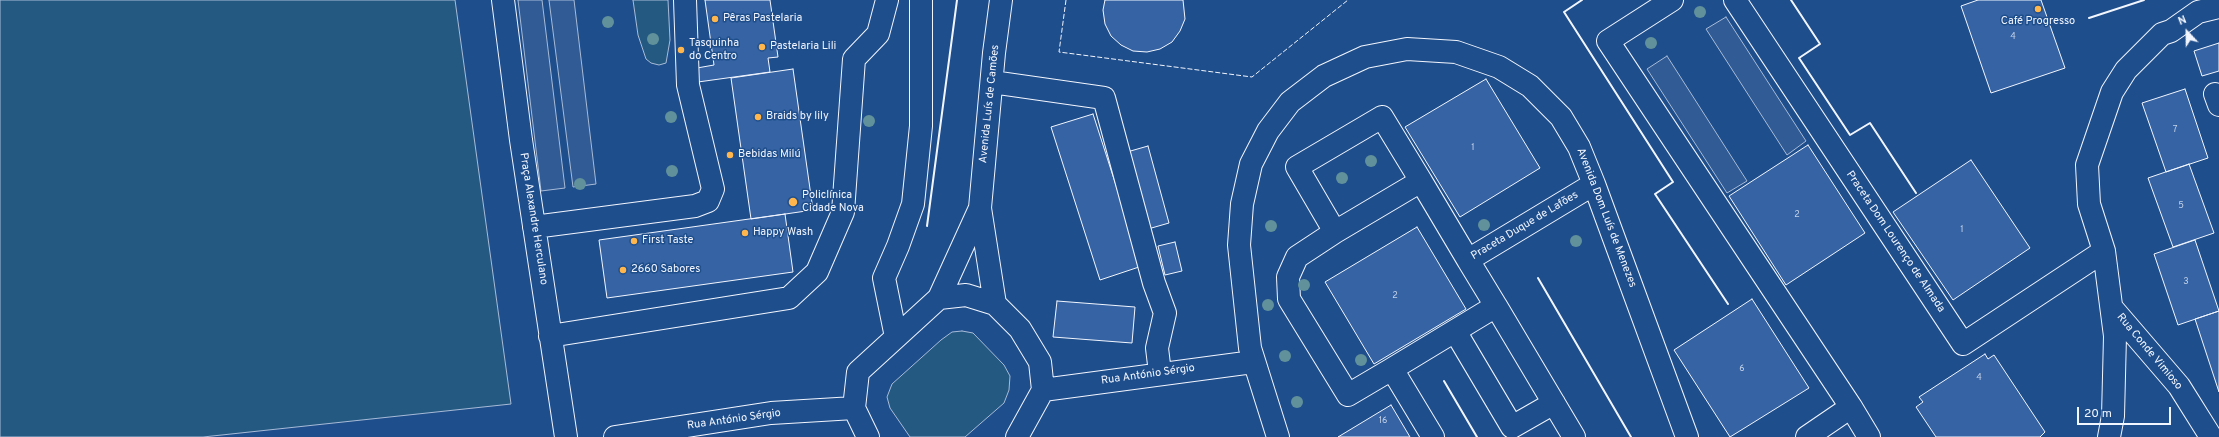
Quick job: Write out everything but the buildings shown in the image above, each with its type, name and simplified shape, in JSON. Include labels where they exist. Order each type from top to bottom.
[{"type":"street","name":"Praça Alexandre Herculano","points":[[504,0],[534,227],[566,437]]},
{"type":"street","points":[[534,227],[694,206],[708,201],[713,189],[688,85],[685,0]]},
{"type":"street","points":[[550,336],[789,298],[817,272],[843,212],[854,59],[878,34],[887,0]]},
{"type":"street","points":[[896,337],[884,278],[898,246],[913,204],[921,126],[920,0]]},
{"type":"street","name":"Avenida Luís de Camões","points":[[980,208],[1001,0]]},
{"type":"street","points":[[1672,0],[1608,41],[1851,407],[1869,437]]},
{"type":"street","name":"Praceta Dom Lourenço de Almada","points":[[1735,0],[1963,344],[2104,252]]},
{"type":"street","points":[[2109,437],[2113,416],[2115,336],[2104,252],[2089,204],[2087,165],[2112,92],[2126,70],[2162,34],[2171,31],[2198,12],[2219,7]]},
{"type":"street","name":"Avenida Dom Luís de Menezes","points":[[1278,437],[1253,362],[1250,348],[1239,245],[1242,204],[1251,164],[1268,131],[1290,102],[1324,76],[1365,56],[1407,49],[1456,52],[1498,67],[1530,86],[1561,117],[1579,147],[1594,184],[1687,437]]},
{"type":"street","points":[[992,82],[1104,98],[1154,283],[1166,313],[1156,348],[1160,373]]},
{"type":"street","points":[[1335,232],[1297,167],[1382,117],[1468,260]]},
{"type":"street","points":[[1420,181],[1296,257],[1288,277],[1289,299],[1348,395],[1496,306]]},
{"type":"street","name":"Praceta Duque de Lafões","points":[[1574,437],[1468,260],[1594,184]]},
{"type":"street","points":[[868,437],[854,408],[858,372],[939,298],[980,208]]},
{"type":"street","points":[[980,208],[995,304]]},
{"type":"street","points":[[939,298],[966,295],[995,304],[1020,329],[1040,362],[1043,390],[1017,437]]},
{"type":"street","name":"Rua Conde Vimioso","points":[[2112,308],[2179,386],[2211,437]]},
{"type":"street","points":[[1454,331],[1512,427],[1554,403]]},
{"type":"street","name":"Rua António Sérgio","points":[[1043,390],[1160,373],[1253,362]]},
{"type":"street","points":[[1392,369],[1433,437]]},
{"type":"street","points":[[1807,437],[1851,407]]},
{"type":"street","name":"Rua António Sérgio","points":[[615,437],[771,414],[854,408]]},
{"type":"shaded area","points":[[0,0],[455,0],[511,404],[203,437],[0,437]]},
{"type":"shaded area","points":[[518,0],[542,0],[565,188],[541,191]]},
{"type":"shaded area","points":[[549,0],[574,0],[596,184],[573,187]]},
{"type":"shaded area","points":[[633,0],[668,0],[670,40],[666,63],[659,65],[651,63],[646,59],[638,35]]},
{"type":"shaded area","points":[[1726,17],[1806,141],[1787,155],[1706,29]]},
{"type":"shaded area","points":[[1667,56],[1747,181],[1727,193],[1647,69]]},
{"type":"shaded area","points":[[962,331],[973,333],[1004,365],[1010,376],[1009,390],[1004,403],[965,437],[910,437],[890,408],[887,397],[892,384],[941,340],[952,332]]},
{"type":"fence","points":[[1066,0],[1059,52],[1252,77],[1348,0]]},
{"type":"wall","points":[[927,226],[957,0]]},
{"type":"wall","points":[[1582,0],[1564,12],[1673,182],[1655,194],[1728,304]]},
{"type":"wall","points":[[1791,0],[1820,44],[1799,58],[1850,135],[1870,123],[1916,193]]},
{"type":"wall","points":[[2089,18],[2144,0]]},
{"type":"wall","points":[[1538,278],[1631,437]]},
{"type":"wall","points":[[1444,381],[1477,437]]},
{"type":"place","name":"Café Progresso","points":[[2038,9]]},
{"type":"place","name":"Pêras Pastelaria","points":[[715,19]]},
{"type":"place","name":"Pastelaria Lili","points":[[762,47]]},
{"type":"place","name":"Tasquinha do Centro","points":[[681,50]]},
{"type":"place","name":"Braids by lily","points":[[758,117]]},
{"type":"place","name":"Bebidas Milú","points":[[730,155]]},
{"type":"place","name":"Policlínica Cidade Nova","points":[[793,202]]},
{"type":"place","name":"Happy Wash","points":[[745,233]]},
{"type":"place","name":"First Taste","points":[[634,241]]},
{"type":"place","name":"2660 Sabores","points":[[623,270]]}]
